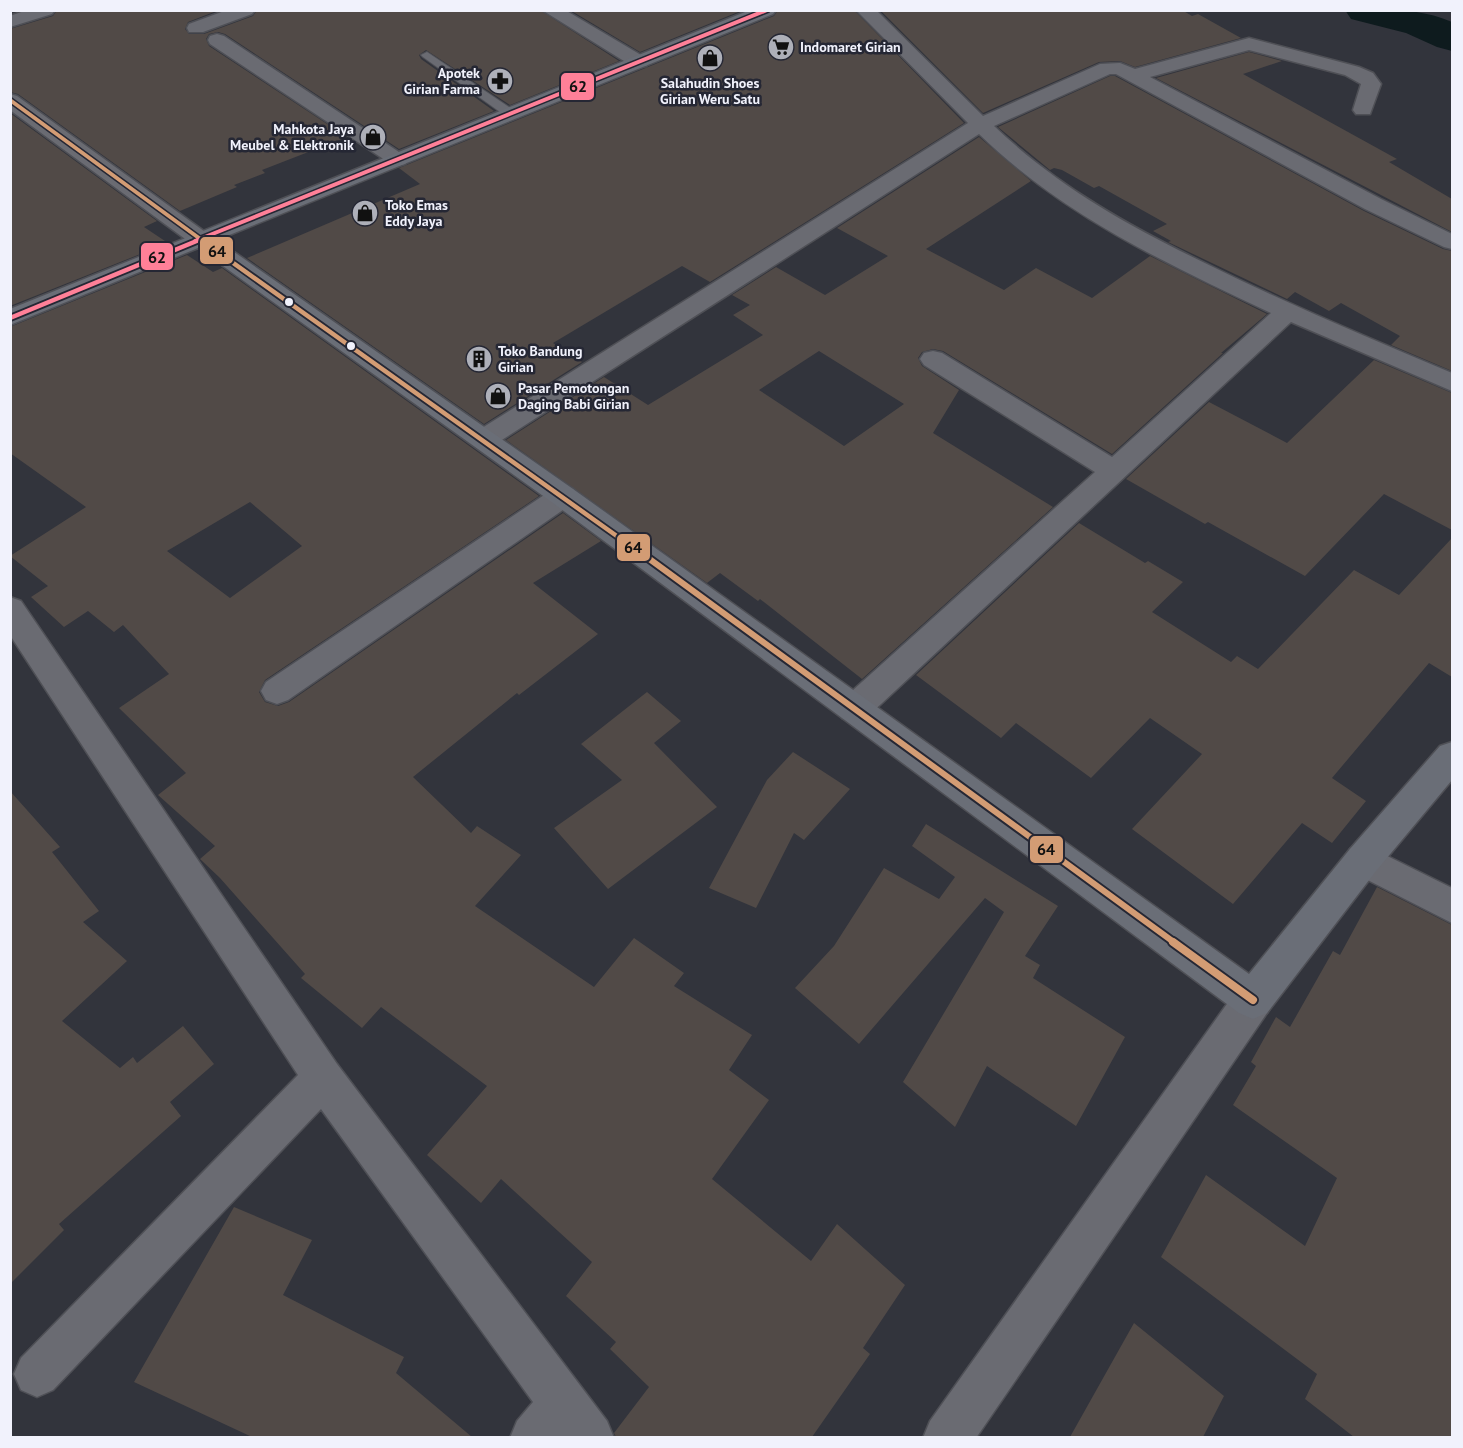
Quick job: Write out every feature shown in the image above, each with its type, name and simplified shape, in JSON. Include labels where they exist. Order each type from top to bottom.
[{"type":"highway","points":[[10,318],[767,10]]},
{"type":"highway","points":[[200,239],[563,496],[1253,1000],[1363,860],[1452,756]]},
{"type":"street","points":[[10,22],[46,10]]},
{"type":"street","points":[[196,28],[246,10]]},
{"type":"street","points":[[551,10],[639,62]]},
{"type":"street","points":[[865,10],[899,41],[979,124],[1039,176],[1073,201],[1158,248],[1287,312],[1452,383]]},
{"type":"street","points":[[217,40],[398,159]]},
{"type":"street","points":[[1133,76],[1253,45],[1366,77],[1371,84],[1363,110]]},
{"type":"street","points":[[484,439],[979,124],[1097,71],[1114,67],[1373,204],[1452,242]]},
{"type":"street","points":[[10,100],[200,239]]},
{"type":"street","points":[[854,709],[1287,312]]},
{"type":"street","points":[[933,359],[1115,471]]},
{"type":"street","points":[[277,691],[563,496]]},
{"type":"street","points":[[10,609],[323,1078],[562,1426]]},
{"type":"street","points":[[1363,860],[1452,906]]},
{"type":"street","points":[[947,1437],[1253,1000]]},
{"type":"street","points":[[37,1374],[323,1078]]},
{"type":"lane","points":[[428,55],[511,114]]},
{"type":"building","points":[[57,10],[219,10],[188,22],[185,29],[189,34],[204,34],[253,16],[257,10],[540,10],[619,61],[510,105],[426,50],[419,55],[421,59],[494,111],[399,149],[225,34],[218,32],[209,34],[206,39],[209,46],[347,137],[262,170],[265,173],[180,211],[18,94],[10,92],[10,29],[53,16]]},
{"type":"building","points":[[570,10],[743,10],[640,52]]},
{"type":"building","points":[[778,10],[854,10],[964,123],[710,282],[682,266],[553,343],[582,362],[484,424],[247,258],[420,184],[399,168],[774,16]]},
{"type":"building","points":[[880,10],[1182,10],[1192,16],[1198,14],[1241,38],[1135,67],[1120,61],[1099,62],[983,113]]},
{"type":"building","points":[[1249,52],[1282,61],[1243,74],[1397,159],[1389,162],[1452,199],[1452,232],[1156,78]]},
{"type":"building","points":[[1110,76],[1115,76],[1364,211],[1443,249],[1452,251],[1452,371],[1391,345],[1400,336],[1341,303],[1329,311],[1295,292],[1287,299],[1168,242],[1171,241],[1153,231],[1167,224],[1099,186],[1094,188],[1062,170],[1054,168],[1050,170],[998,127]]},
{"type":"building","points":[[10,113],[157,221],[144,227],[168,243],[10,306]]},
{"type":"building","points":[[979,137],[1031,181],[926,249],[1004,290],[1036,268],[1092,298],[1150,256],[1267,314],[1221,353],[1223,353],[1112,454],[943,351],[933,349],[922,352],[918,358],[922,366],[959,390],[933,433],[1053,507],[862,679],[760,599],[758,601],[720,573],[707,583],[506,440],[604,377],[648,405],[763,335],[733,315],[750,305],[732,295],[776,267],[825,295],[888,256],[837,228]],"holes":[[[819,351],[904,404],[844,446],[759,390]]]},
{"type":"building","points":[[187,255],[213,272],[222,268],[539,496],[265,680],[259,692],[265,702],[278,706],[289,702],[563,513],[601,541],[533,583],[598,634],[519,695],[517,693],[413,777],[471,833],[477,826],[521,855],[475,906],[594,987],[634,938],[684,973],[674,986],[752,1035],[729,1070],[769,1100],[712,1179],[811,1261],[837,1224],[905,1285],[863,1348],[870,1354],[812,1437],[616,1437],[614,1433],[649,1387],[610,1349],[616,1342],[566,1296],[592,1262],[501,1179],[481,1203],[427,1155],[487,1086],[381,1007],[362,1028],[301,978],[305,974],[220,878],[200,859],[215,846],[158,795],[186,773],[119,708],[169,674],[123,625],[114,632],[88,611],[64,627],[31,597],[48,586],[10,556],[86,507],[10,453],[10,327]],"holes":[[[250,502],[302,546],[230,598],[167,551]]]},
{"type":"building","points":[[1374,360],[1452,393],[1452,530],[1384,494],[1305,576],[1208,522],[1205,524],[1126,479],[1209,402],[1287,443]]},
{"type":"building","points":[[1079,523],[1145,563],[1148,561],[1183,582],[1152,612],[1231,662],[1237,656],[1258,669],[1354,570],[1399,595],[1452,538],[1452,677],[1429,663],[1332,778],[1366,801],[1332,843],[1302,823],[1233,904],[1132,829],[1202,754],[1150,718],[1091,778],[1016,723],[1001,738],[916,675]]},
{"type":"building","points":[[647,692],[681,721],[654,743],[717,807],[608,889],[554,828],[622,780],[581,744]]},
{"type":"building","points":[[793,752],[850,789],[804,840],[794,833],[756,908],[709,888],[767,780]]},
{"type":"building","points":[[10,791],[60,847],[52,852],[99,911],[83,922],[127,961],[62,1021],[120,1068],[133,1057],[137,1063],[183,1026],[214,1064],[170,1102],[181,1116],[59,1224],[64,1230],[10,1284]]},
{"type":"building","points":[[926,824],[1058,906],[1025,956],[1040,965],[1033,978],[1125,1037],[1076,1126],[987,1066],[955,1127],[903,1082],[1004,912],[985,898],[859,1044],[795,988],[834,946],[884,868],[939,899],[955,877],[912,846]]},
{"type":"building","points":[[1377,887],[1452,925],[1452,1437],[1354,1437],[1305,1399],[1317,1374],[1161,1257],[1206,1175],[1305,1246],[1337,1178],[1233,1105],[1256,1066],[1251,1062],[1276,1017],[1290,1027],[1333,951],[1340,955]]},
{"type":"building","points":[[234,1207],[312,1240],[283,1295],[404,1357],[396,1373],[472,1437],[252,1437],[134,1382]]},
{"type":"building","points":[[1134,1323],[1224,1396],[1203,1437],[1070,1437]]},
{"type":"waterway","points":[[1366,10],[1421,24],[1452,38]]},
{"type":"transit line","name":"62","points":[[10,318],[767,10]]},
{"type":"transit line","name":"64","points":[[10,100],[200,239],[563,496],[1253,1000]]},
{"type":"place","name":"Indomaret Girian","points":[[781,47]]},
{"type":"place","name":"Salahudin Shoes Girian Weru Satu","points":[[710,58]]},
{"type":"place","name":"Apotek Girian Farma","points":[[500,81]]},
{"type":"place","name":"Mahkota Jaya Meubel & Elektronik","points":[[373,137]]},
{"type":"place","name":"Toko Emas Eddy Jaya","points":[[365,213]]},
{"type":"place","name":"Toko Bandung Girian","points":[[479,359]]},
{"type":"place","name":"Pasar Pemotongan Daging Babi Girian","points":[[498,396]]}]
